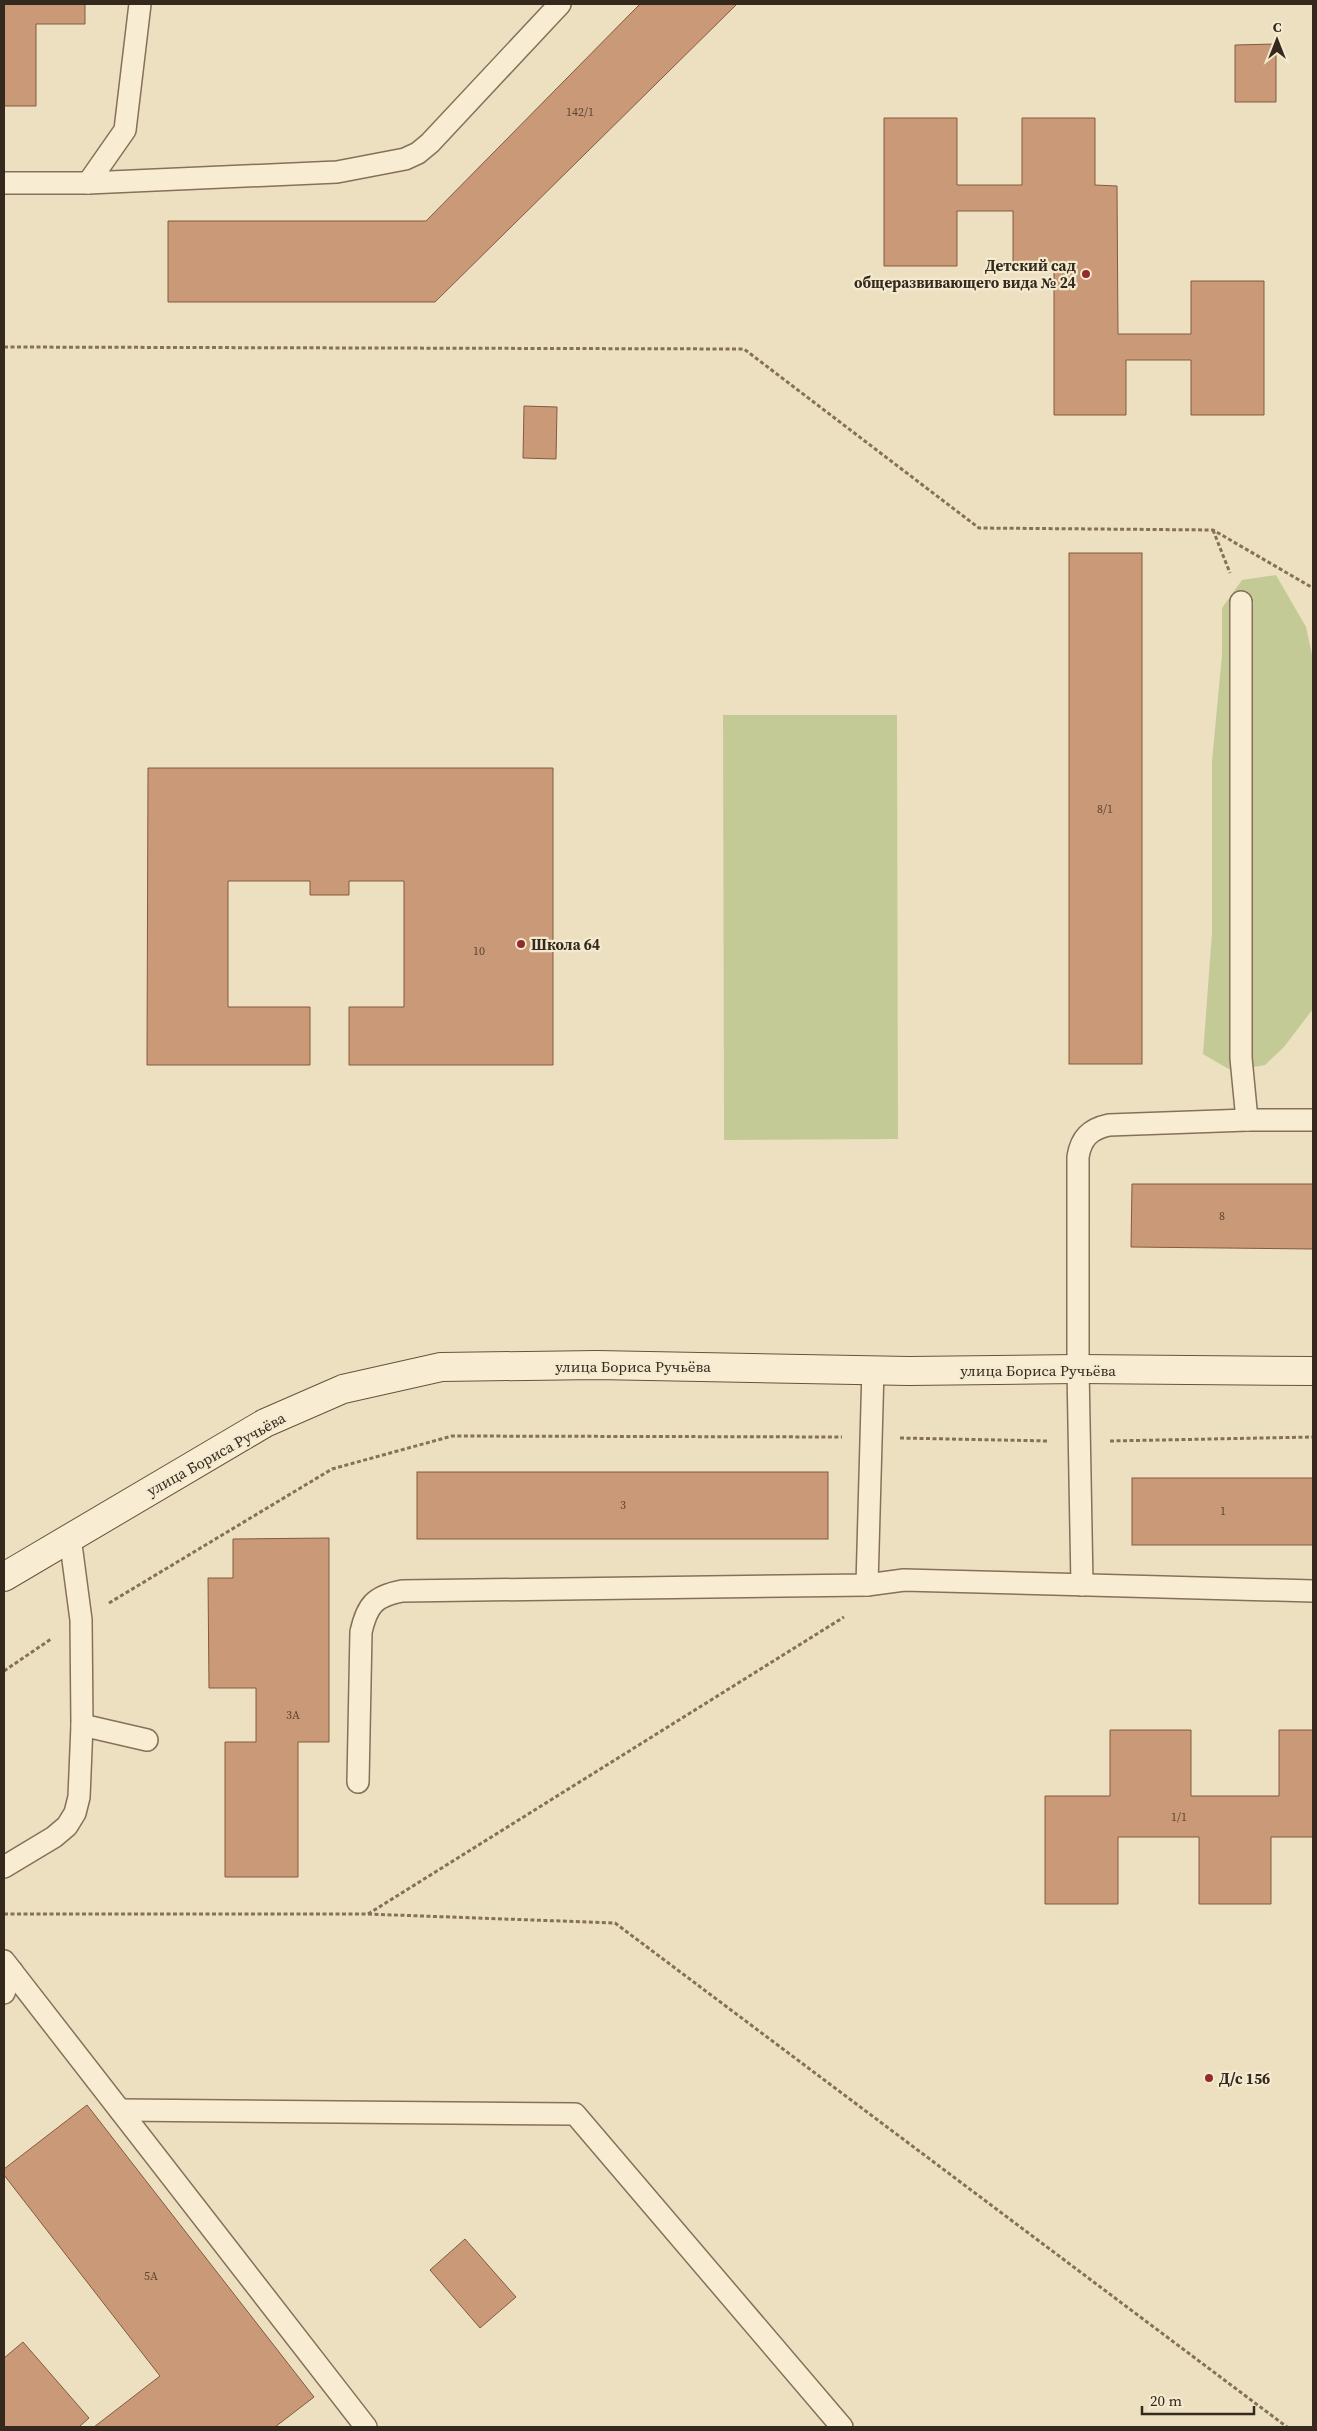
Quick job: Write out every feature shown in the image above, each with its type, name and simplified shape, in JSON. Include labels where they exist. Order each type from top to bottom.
[{"type":"street","name":"улица Бориса Ручьёва","points":[[4,1577],[264,1423],[343,1389],[441,1367],[597,1365],[909,1371],[1078,1368],[1313,1371]]},
{"type":"lane","points":[[88,183],[125,130],[140,4]]},
{"type":"lane","points":[[4,183],[88,183],[337,172],[405,159],[418,153],[430,143],[560,4]]},
{"type":"lane","points":[[1241,602],[1241,1058],[1247,1120]]},
{"type":"lane","points":[[1082,1584],[1078,1368],[1078,1157],[1080,1145],[1087,1134],[1097,1127],[1109,1125],[1247,1120],[1313,1120]]},
{"type":"lane","points":[[866,1584],[873,1369]]},
{"type":"lane","points":[[4,1867],[54,1837],[67,1826],[75,1812],[79,1797],[82,1725],[81,1620],[70,1538]]},
{"type":"lane","points":[[358,1782],[361,1632],[364,1616],[373,1603],[386,1594],[402,1591],[866,1584],[904,1580],[1313,1591]]},
{"type":"lane","points":[[82,1725],[147,1740]]},
{"type":"lane","points":[[4,1993],[8,1966]]},
{"type":"lane","points":[[8,1966],[120,2110],[358,2424]]},
{"type":"lane","points":[[120,2110],[576,2114],[842,2427]]},
{"type":"path","points":[[4,348],[744,349],[979,528],[1213,530],[1313,588]]},
{"type":"path","points":[[1213,530],[1241,602]]},
{"type":"path","points":[[4,1671],[81,1620],[332,1469],[452,1436],[871,1437],[1079,1442],[1313,1437]]},
{"type":"path","points":[[367,1914],[845,1617]]},
{"type":"path","points":[[4,1914],[367,1914],[615,1923],[1287,2427]]},
{"type":"green space","points":[[1276,575],[1306,627],[1313,659],[1313,1009],[1284,1047],[1265,1065],[1232,1071],[1203,1054],[1212,933],[1212,761],[1222,655],[1222,608],[1242,580]]},
{"type":"green space","points":[[723,715],[897,715],[898,1139],[724,1140]]},
{"type":"building","points":[[4,4],[85,4],[85,24],[36,24],[36,106],[4,106]]},
{"type":"building","points":[[640,4],[737,4],[435,302],[168,302],[168,221],[426,221]]},
{"type":"building","points":[[1276,44],[1276,102],[1235,102],[1235,45]]},
{"type":"building","name":"Детский сад общеразвивающего вида № 24","points":[[884,118],[957,118],[957,185],[1022,185],[1022,118],[1095,118],[1095,185],[1117,186],[1118,334],[1191,334],[1191,281],[1264,281],[1264,415],[1191,415],[1191,360],[1126,360],[1126,415],[1054,415],[1054,266],[1013,266],[1013,211],[957,211],[957,266],[884,266]]},
{"type":"building","points":[[524,406],[557,407],[556,459],[523,458]]},
{"type":"building","points":[[1069,553],[1142,553],[1142,1064],[1069,1064]]},
{"type":"building","points":[[148,768],[553,768],[553,1065],[349,1065],[349,1007],[404,1007],[404,881],[349,881],[349,895],[310,895],[310,881],[228,881],[228,1007],[310,1007],[310,1065],[147,1065]]},
{"type":"building","points":[[1132,1184],[1313,1184],[1313,1249],[1131,1247]]},
{"type":"building","points":[[417,1472],[828,1472],[828,1539],[417,1539]]},
{"type":"building","points":[[1132,1478],[1313,1478],[1313,1545],[1132,1545]]},
{"type":"building","points":[[329,1538],[329,1742],[298,1742],[298,1877],[225,1877],[225,1742],[256,1742],[256,1688],[209,1688],[208,1578],[233,1578],[233,1539]]},
{"type":"building","points":[[1110,1730],[1191,1730],[1191,1796],[1279,1796],[1279,1730],[1313,1730],[1313,1837],[1271,1837],[1271,1904],[1199,1904],[1199,1837],[1118,1837],[1118,1904],[1045,1904],[1045,1796],[1110,1796]]},
{"type":"building","points":[[87,2105],[314,2397],[275,2427],[94,2427],[160,2376],[4,2175],[4,2169]]},
{"type":"building","points":[[465,2239],[516,2297],[480,2328],[430,2270]]},
{"type":"building","points":[[23,2342],[89,2418],[79,2427],[4,2427],[4,2358]]},
{"type":"place","name":"Детский сад общеразвивающего вида № 24","points":[[1086,274]]},
{"type":"place","name":"Школа 64","points":[[521,944]]},
{"type":"place","name":"Д/с 156","points":[[1209,2078]]}]
